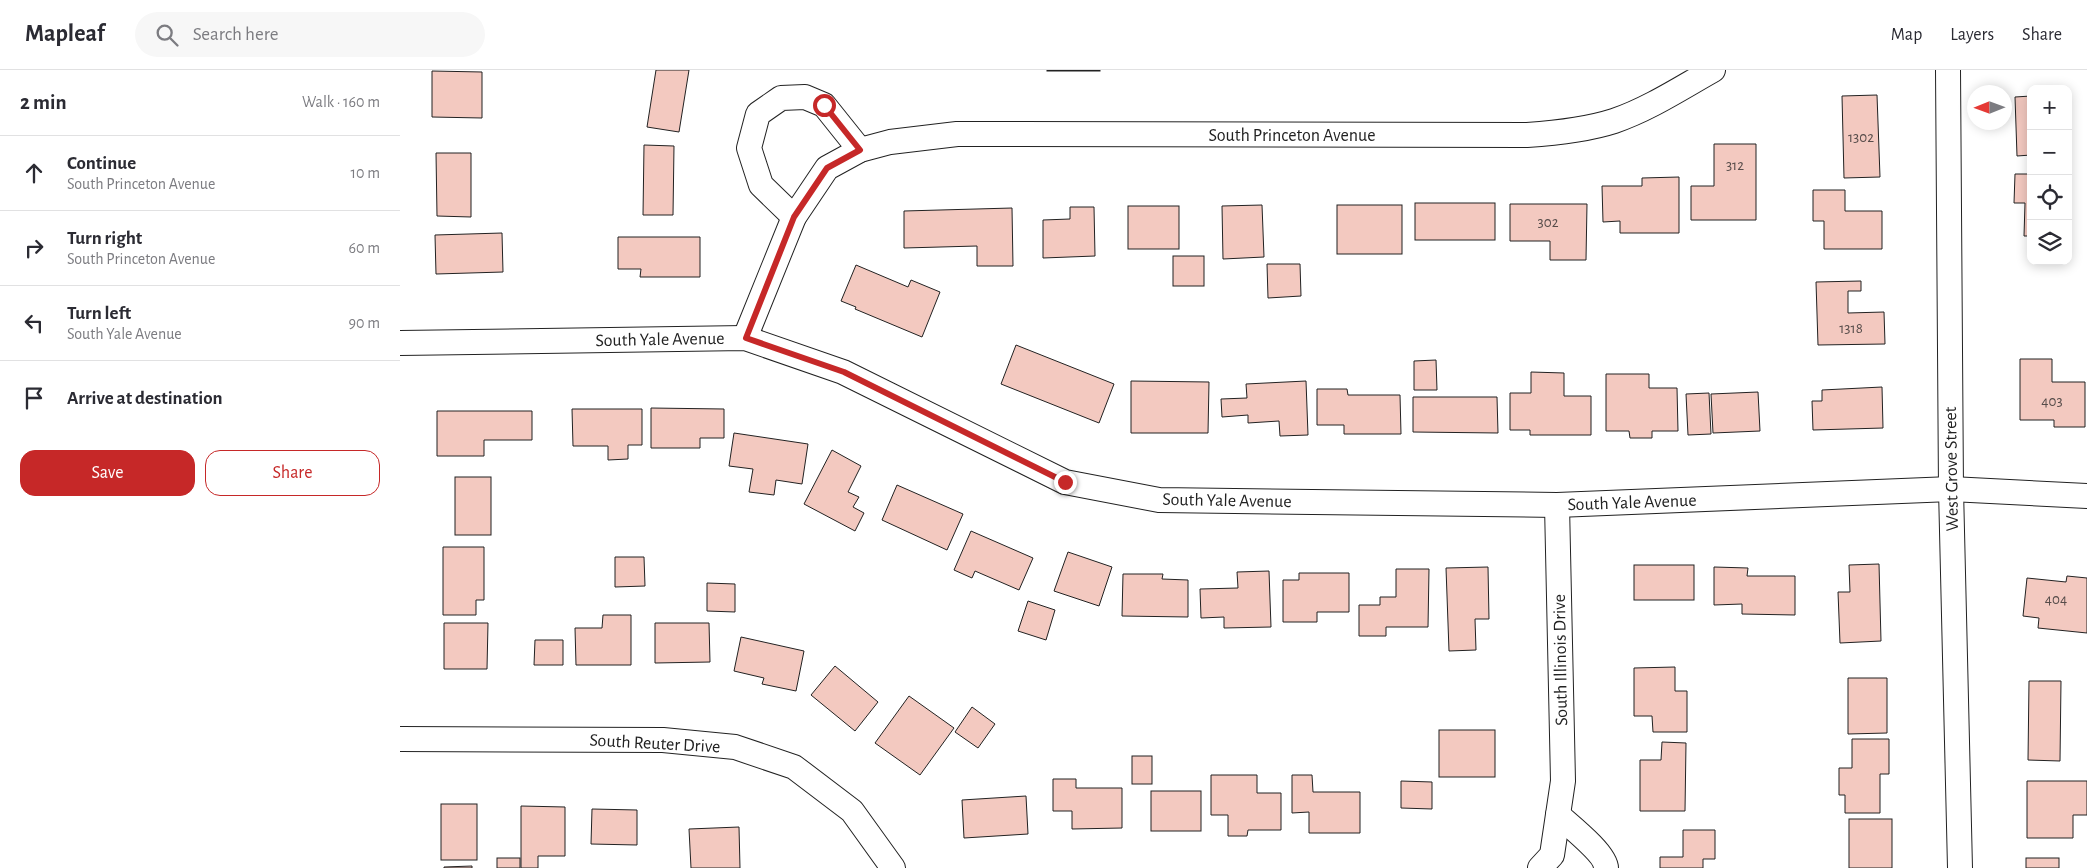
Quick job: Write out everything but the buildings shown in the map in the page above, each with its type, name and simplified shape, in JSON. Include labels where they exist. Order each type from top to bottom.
[{"type":"street","name":"South Princeton Avenue","points":[[746,338],[794,217],[827,168],[860,150],[890,142],[957,134],[1527,135],[1573,131],[1614,121],[1644,108],[1712,70]]},
{"type":"street","name":"West Grove Street","points":[[1948,70],[1951,490],[1960,868]]},
{"type":"street","points":[[794,217],[761,185],[749,148],[758,114],[782,98],[806,97],[824,105],[860,150]]},
{"type":"street","name":"South Yale Avenue","points":[[400,343],[746,338],[844,372],[1065,482],[1159,500],[1556,505],[1951,490],[2087,496]]},
{"type":"street","name":"South Illinois Drive","points":[[1540,868],[1552,855],[1563,781],[1556,505]]},
{"type":"street","name":"South Reuter Drive","points":[[400,739],[663,740],[735,747],[794,767],[802,772],[852,811],[893,868]]},
{"type":"street","points":[[1558,815],[1592,847],[1606,864],[1606,868]]},
{"type":"route","points":[[824,105],[860,150],[827,168],[804,200],[794,217],[746,338],[844,372],[1065,482]]}]
